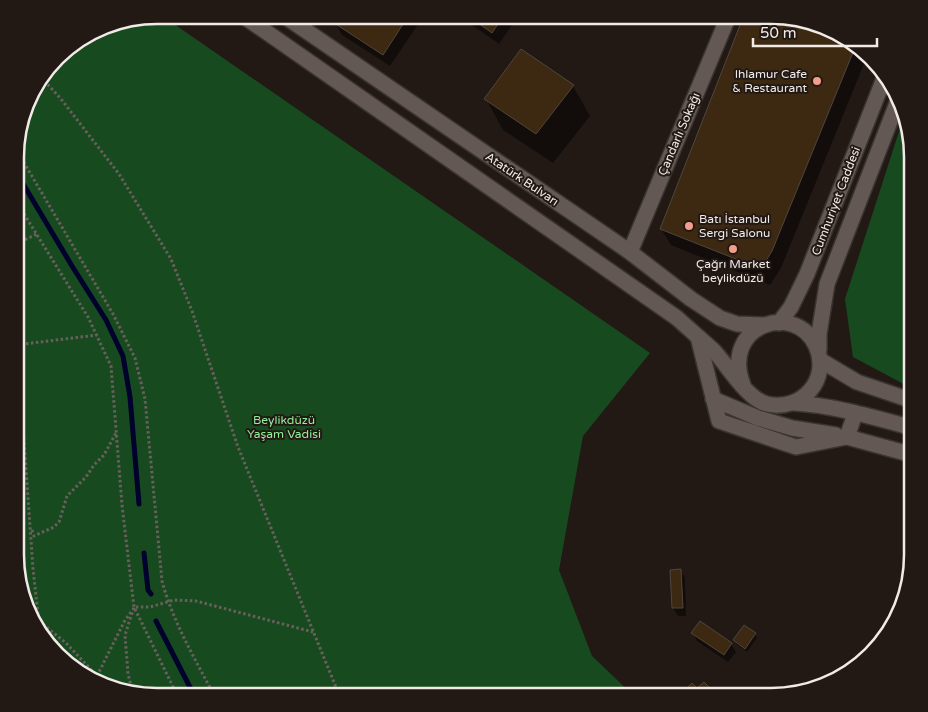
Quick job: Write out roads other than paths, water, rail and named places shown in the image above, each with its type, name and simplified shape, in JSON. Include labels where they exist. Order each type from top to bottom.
[{"type":"main road","points":[[255,24],[677,318],[714,351],[750,393],[767,404],[808,404],[904,426]]},
{"type":"main road","name":"Atatürk Bulvarı","points":[[297,24],[630,252],[691,299],[720,318],[737,324],[772,324]]},
{"type":"main road","name":"Çandarlı Sokağı","points":[[630,252],[725,24]]},
{"type":"main road","name":"Cumhuriyet Caddesi","points":[[772,324],[791,307],[807,274],[882,83]]},
{"type":"main road","name":"Cumhuriyet Caddesi","points":[[820,356],[819,334],[827,284],[895,108]]},
{"type":"main road","points":[[743,385],[738,372],[738,359],[739,351],[747,338],[759,328],[772,324],[798,327],[808,334],[820,356],[817,381],[810,392],[794,403]]},
{"type":"main road","points":[[698,337],[719,421],[796,447],[847,436],[904,452]]},
{"type":"main road","points":[[820,356],[857,382],[904,398]]},
{"type":"main road","points":[[847,436],[855,414]]},
{"type":"waterway","points":[[24,185],[106,320],[123,356],[130,397],[139,504]]},
{"type":"waterway","points":[[144,553],[148,590],[151,594]]},
{"type":"waterway","points":[[156,621],[190,688]]},
{"type":"place","name":"Ihlamur Cafe & Restaurant","points":[[817,81]]},
{"type":"place","name":"Batı İstanbul Sergi Salonu","points":[[689,226]]},
{"type":"place","name":"Çağrı Market beylikdüzü","points":[[733,249]]},
{"type":"park label","name":"Beylikdüzü Yaşam Vadisi","points":[[284,427]]}]
